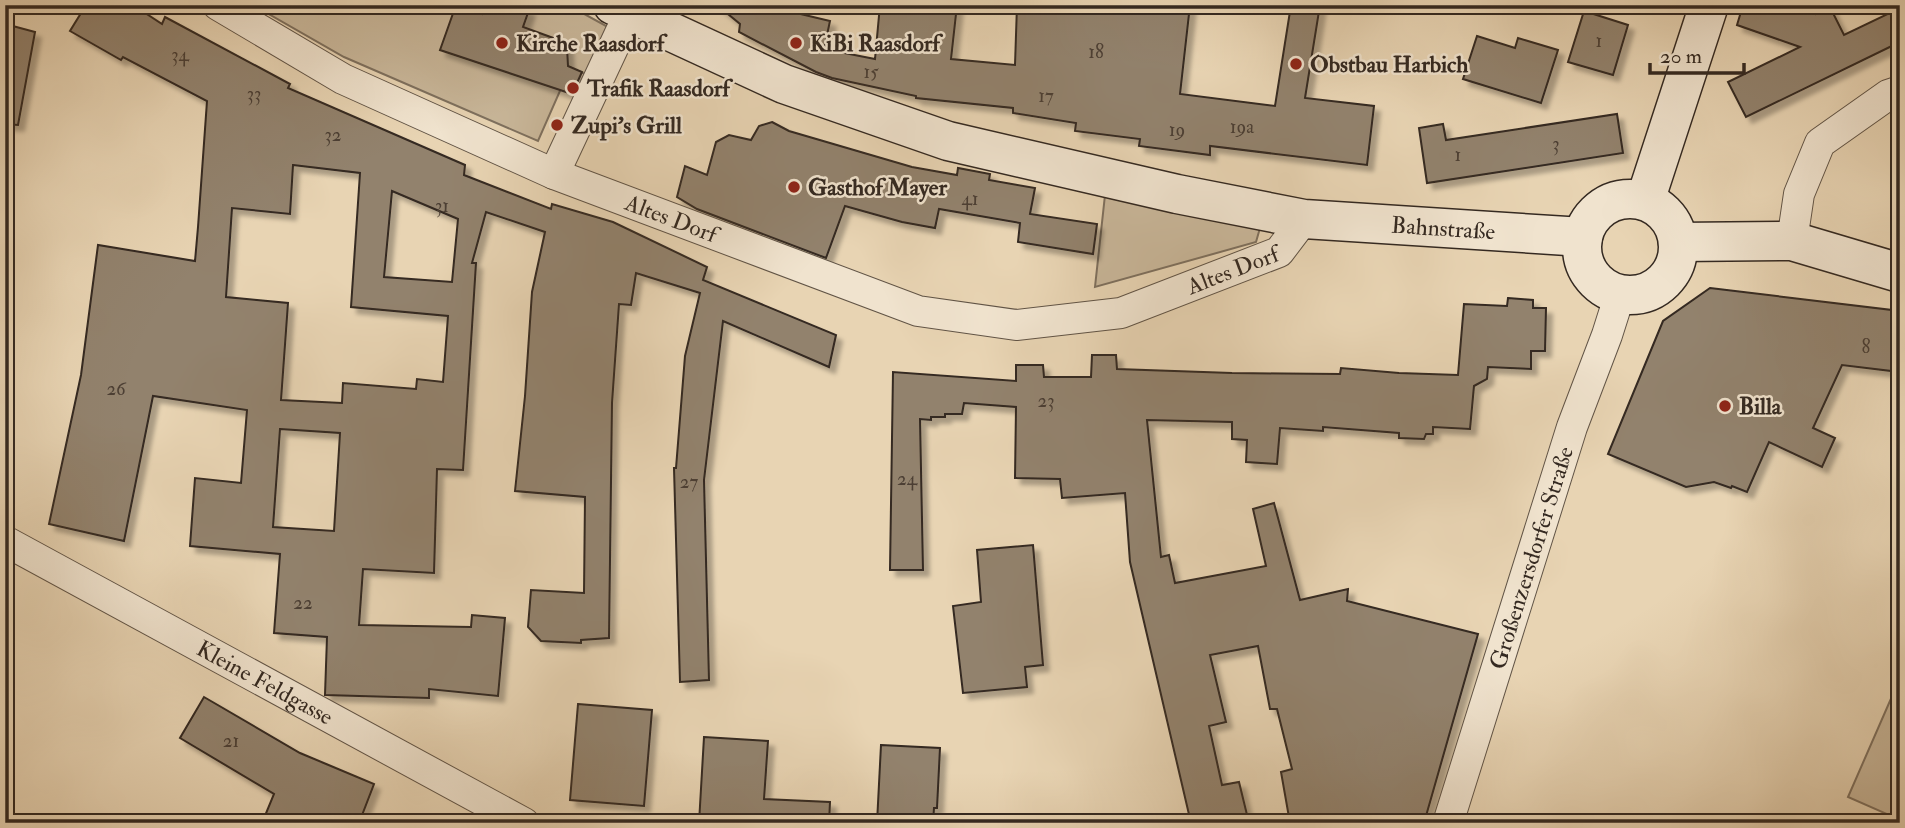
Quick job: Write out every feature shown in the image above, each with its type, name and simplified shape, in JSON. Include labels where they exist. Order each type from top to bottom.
[{"type":"main road","points":[[1645,201],[1709,5]]},
{"type":"main road","name":"Altes Dorf","points":[[621,10],[784,84],[948,141],[1177,194],[1304,219]]},
{"type":"main road","points":[[1618,200],[1645,201],[1668,216],[1678,242],[1672,271],[1662,283],[1650,291],[1635,295],[1608,290],[1598,283],[1584,262],[1583,237],[1595,214],[1606,205],[1618,200]]},
{"type":"main road","name":"Bahnstraße","points":[[1304,219],[1583,237]]},
{"type":"main road","points":[[1678,242],[1791,240],[1900,273]]},
{"type":"street","name":"Altes Dorf","points":[[218,5],[343,79],[554,174],[918,311],[1016,325],[1121,313],[1279,252],[1304,219]]},
{"type":"street","name":"Altes Dorf","points":[[554,174],[621,10]]},
{"type":"street","points":[[1791,240],[1799,194],[1820,143],[1888,95],[1900,91]]},
{"type":"street","name":"Großenzersdorfer Straße","points":[[1448,823],[1572,427],[1620,294]]},
{"type":"street","name":"Kleine Feldgasse","points":[[5,541],[524,823]]},
{"type":"shaded area","points":[[253,5],[568,5],[608,27],[590,76],[570,68],[538,141],[344,57]]},
{"type":"shaded area","points":[[1105,195],[1260,228],[1256,242],[1095,287]]},
{"type":"shaded area","points":[[1900,678],[1900,823],[1886,823],[1887,814],[1848,797]]},
{"type":"building","points":[[86,5],[133,5],[162,24],[165,17],[290,84],[288,88],[465,165],[464,175],[551,209],[552,204],[613,222],[707,267],[703,280],[836,335],[829,367],[723,321],[704,480],[709,680],[680,682],[674,468],[685,356],[700,293],[636,273],[631,305],[619,304],[612,403],[609,638],[581,640],[581,643],[541,641],[528,627],[531,590],[584,593],[585,497],[515,491],[532,292],[545,232],[486,212],[472,263],[476,263],[463,470],[437,469],[434,573],[363,569],[359,625],[471,627],[472,615],[505,618],[498,696],[429,689],[429,698],[325,695],[327,637],[274,633],[280,554],[190,546],[195,478],[241,483],[247,410],[153,396],[124,541],[49,524],[81,375],[98,245],[195,261],[207,101],[123,57],[121,60],[70,31]],"holes":[[[293,165],[360,173],[351,307],[448,316],[443,382],[417,379],[416,389],[343,383],[342,403],[281,400],[288,303],[226,297],[232,208],[290,214]],[[392,191],[458,219],[452,282],[384,277]],[[280,429],[340,433],[334,531],[273,527]]]},
{"type":"building","name":"Kirche Raasdorf","points":[[456,5],[482,14],[485,5],[514,5],[529,10],[523,27],[556,39],[567,47],[568,66],[582,72],[572,94],[440,50]]},
{"type":"building","points":[[717,5],[790,5],[788,11],[830,21],[824,49],[875,59],[880,5],[957,5],[951,59],[1015,65],[1017,5],[1190,5],[1180,94],[1275,106],[1291,5],[1320,5],[1305,98],[1374,106],[1367,165],[1210,146],[1210,155],[1139,146],[1140,139],[1075,131],[1076,123],[1013,113],[1013,108],[916,98],[832,78],[739,32],[740,24]]},
{"type":"building","points":[[1743,5],[1812,5],[1816,14],[1830,7],[1844,35],[1900,8],[1900,42],[1746,117],[1728,82],[1800,47],[1737,25]]},
{"type":"building","points":[[1584,11],[1628,25],[1613,75],[1568,62]]},
{"type":"building","points":[[9,25],[35,32],[18,125],[5,124],[5,44]]},
{"type":"building","points":[[1477,36],[1515,48],[1518,38],[1558,50],[1541,103],[1463,79]]},
{"type":"building","points":[[1617,114],[1623,153],[1427,183],[1419,128],[1443,124],[1446,140]]},
{"type":"building","name":"Gasthof Mayer","points":[[772,122],[789,131],[912,167],[957,175],[958,168],[990,174],[989,180],[1035,188],[1030,214],[1097,224],[1093,254],[1018,242],[1020,223],[939,209],[935,228],[845,206],[826,258],[697,209],[677,197],[685,166],[707,175],[716,142],[729,135],[751,140],[759,126]]},
{"type":"building","name":"Billa","points":[[1710,288],[1900,311],[1900,372],[1842,365],[1813,428],[1835,438],[1822,467],[1769,442],[1747,492],[1714,482],[1686,487],[1608,454],[1663,321]]},
{"type":"building","points":[[1508,298],[1533,300],[1533,308],[1546,308],[1545,351],[1531,351],[1531,369],[1488,367],[1487,379],[1474,386],[1470,429],[1433,427],[1433,434],[1426,434],[1424,439],[1399,438],[1399,433],[1323,427],[1323,431],[1280,428],[1277,464],[1246,462],[1247,440],[1232,439],[1232,422],[1147,420],[1161,557],[1169,555],[1175,583],[1266,566],[1253,509],[1274,503],[1300,600],[1348,589],[1347,601],[1478,634],[1424,823],[1290,823],[1281,772],[1292,769],[1277,709],[1270,709],[1258,646],[1210,655],[1226,722],[1209,726],[1222,785],[1239,782],[1249,823],[1191,823],[1130,562],[1125,493],[1062,498],[1060,479],[1015,478],[1016,407],[964,403],[962,414],[945,414],[945,417],[931,417],[931,420],[920,419],[923,570],[890,570],[893,372],[1016,381],[1016,365],[1043,365],[1044,377],[1091,377],[1092,355],[1116,355],[1117,369],[1340,374],[1341,368],[1458,375],[1464,304],[1507,306]]},
{"type":"building","points":[[1033,545],[1043,665],[1025,667],[1027,687],[963,693],[953,606],[981,602],[977,550]]},
{"type":"building","points":[[204,697],[300,753],[374,784],[359,823],[262,823],[274,794],[180,738]]},
{"type":"building","points":[[578,704],[652,710],[644,806],[570,800]]},
{"type":"building","points":[[704,737],[768,741],[764,799],[830,802],[829,823],[699,823]]},
{"type":"building","points":[[881,745],[940,748],[937,808],[934,808],[933,823],[877,823]]},
{"type":"place","name":"Kirche Raasdorf","points":[[502,43]]},
{"type":"place","name":"KiBi Raasdorf","points":[[796,43]]},
{"type":"place","name":"Obstbau Harbich","points":[[1296,64]]},
{"type":"place","name":"Trafik Raasdorf","points":[[573,88]]},
{"type":"place","name":"Zupi’s Grill","points":[[557,125]]},
{"type":"place","name":"Gasthof Mayer","points":[[794,187]]},
{"type":"place","name":"Billa","points":[[1725,406]]}]
